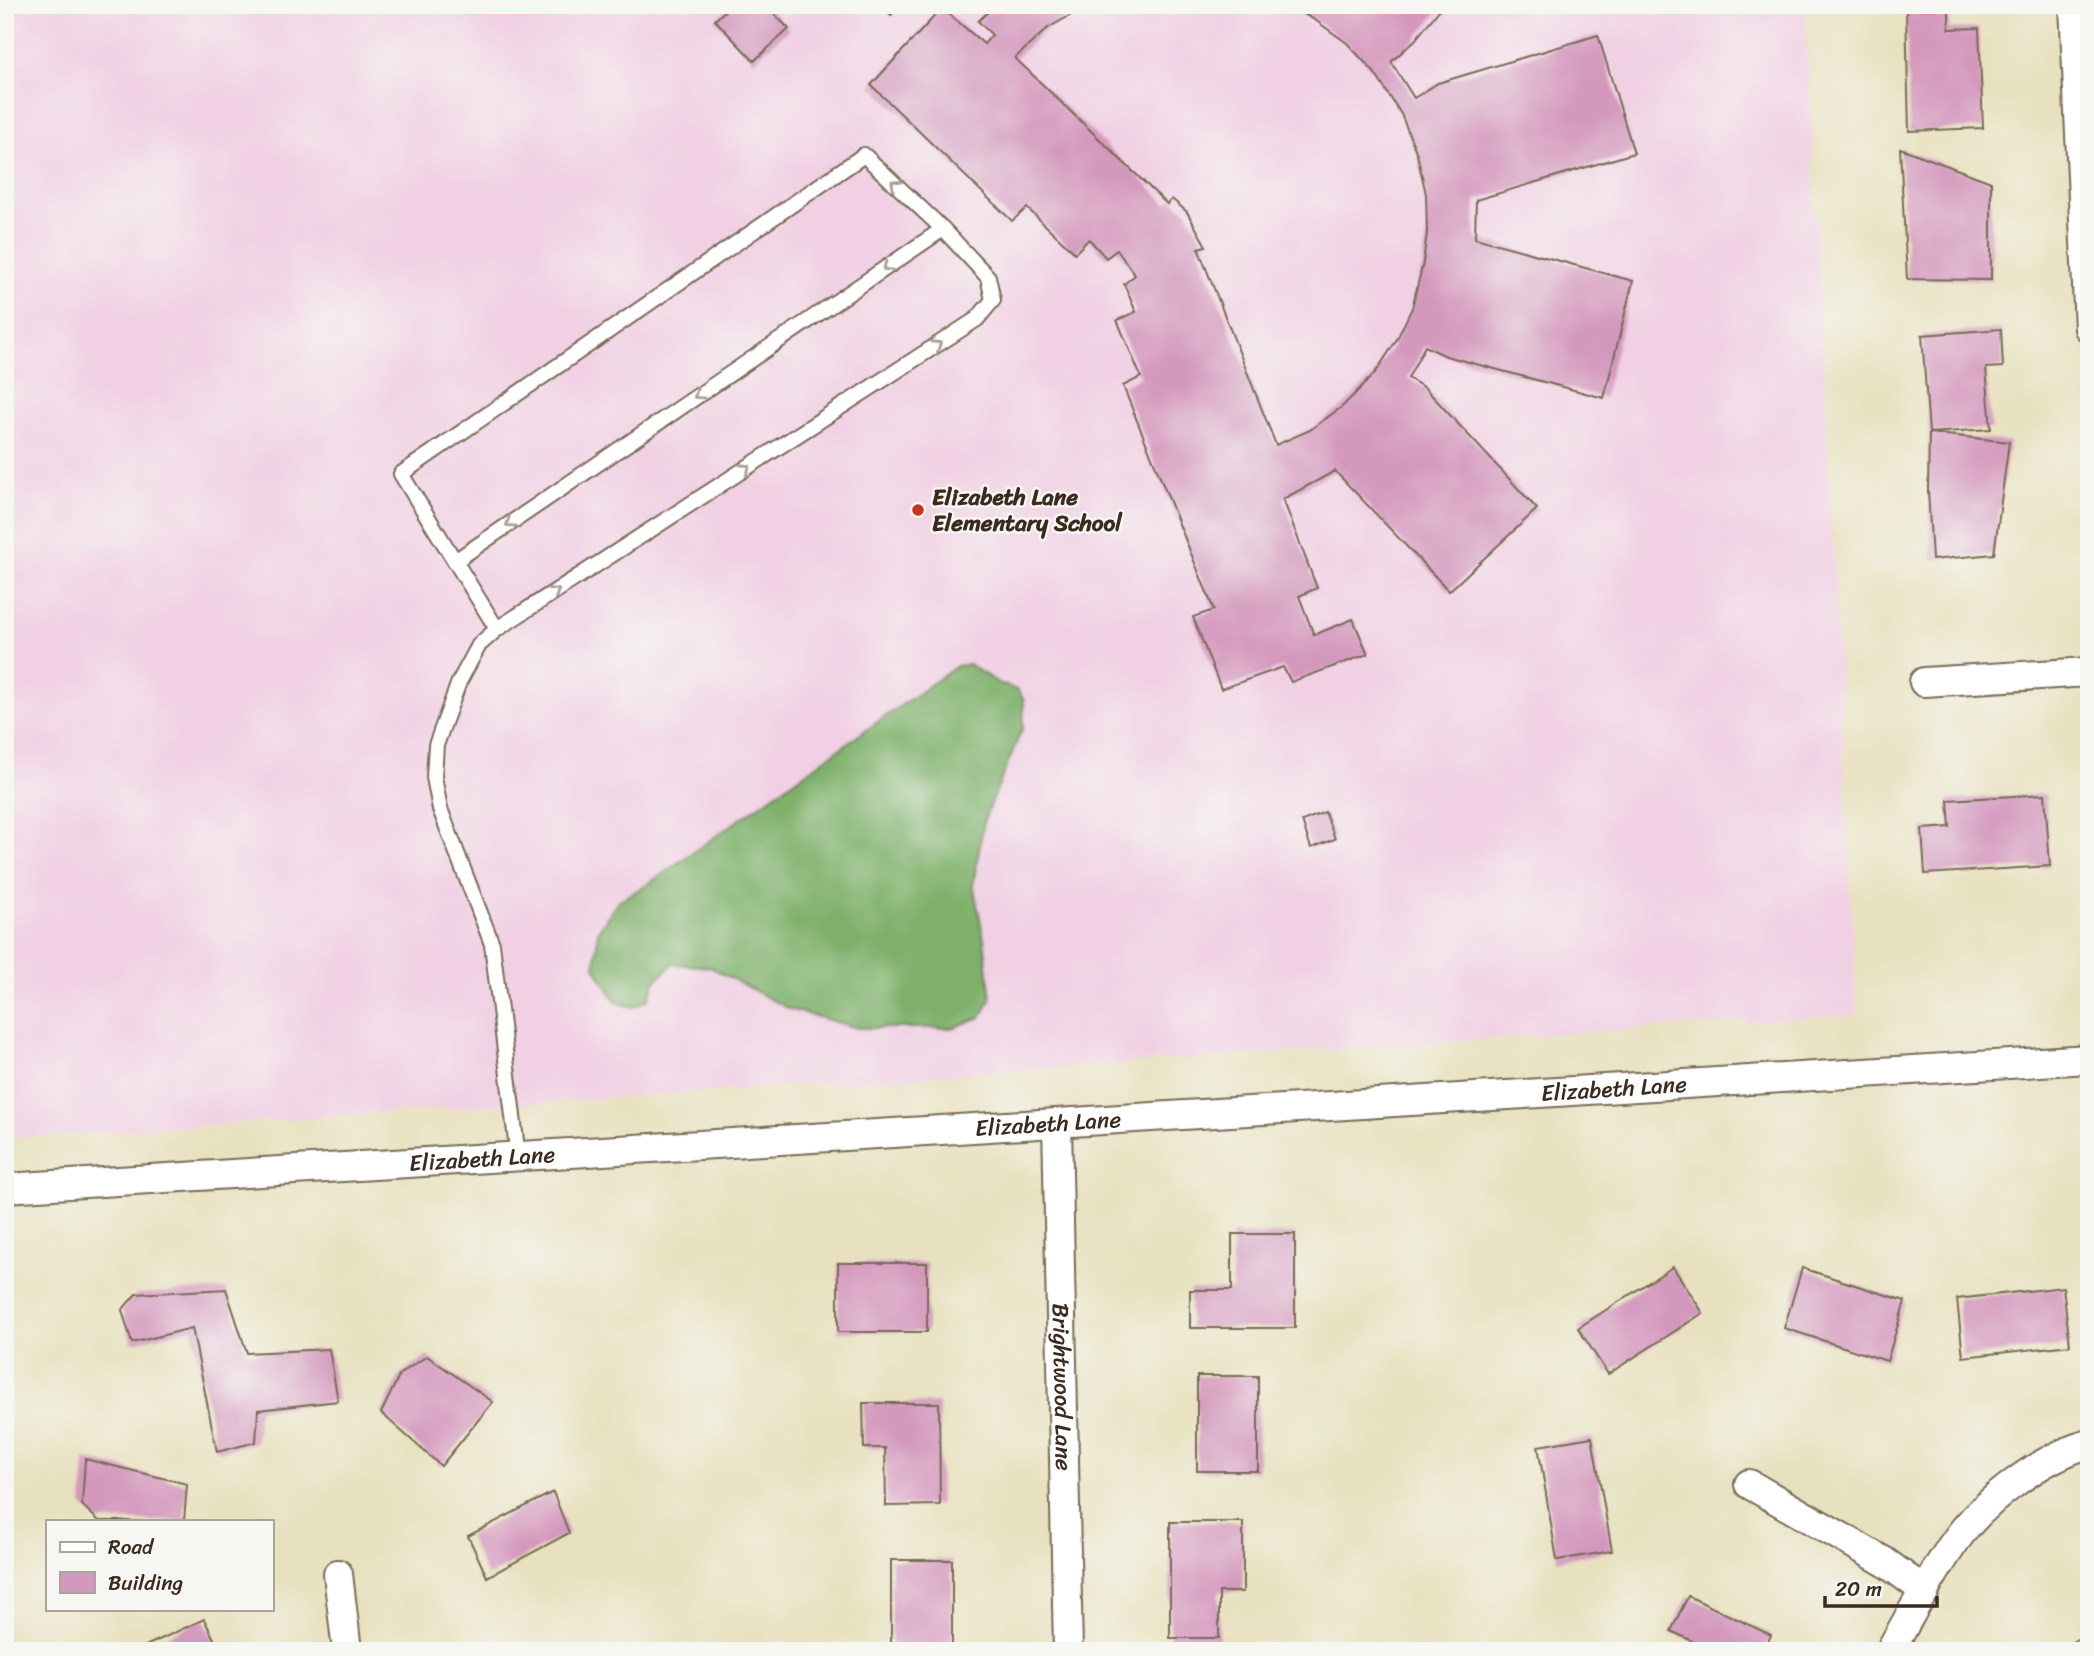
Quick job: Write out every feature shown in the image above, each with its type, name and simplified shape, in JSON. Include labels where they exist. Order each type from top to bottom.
[{"type":"street","points":[[2074,5],[2085,152],[2089,328]]},
{"type":"street","points":[[1924,682],[2089,672]]},
{"type":"street","name":"Elizabeth Lane","points":[[5,1188],[2089,1059]]},
{"type":"street","name":"Brightwood Lane","points":[[1057,1123],[1068,1651]]},
{"type":"street","points":[[1890,1651],[1956,1539],[1987,1506],[2025,1475],[2075,1447],[2089,1444]]},
{"type":"street","points":[[1749,1485],[1885,1562],[1925,1591]]},
{"type":"street","points":[[338,1574],[347,1651]]},
{"type":"lane","points":[[497,629],[401,474],[864,155],[943,229],[988,277],[993,300],[977,319],[497,629],[479,645],[459,682],[436,745],[434,777],[440,810],[492,944],[518,1157]]},
{"type":"lane","points":[[455,561],[943,229]]},
{"type":"shaded area","name":"Elizabeth Lane Elementary School","points":[[5,5],[1805,5],[1857,1014],[12,1138],[5,1131]]},
{"type":"green space","points":[[968,664],[998,683],[1017,690],[1024,700],[1023,727],[984,820],[973,884],[984,939],[991,999],[981,1017],[953,1028],[857,1028],[789,1009],[710,967],[673,964],[656,980],[648,1000],[633,1007],[616,1002],[595,967],[598,931],[618,901],[645,886],[957,666]]},
{"type":"building","points":[[731,5],[766,5],[789,29],[754,61],[715,20]]},
{"type":"building","points":[[882,5],[901,5],[891,15]]},
{"type":"building","name":"Elizabeth Lane Elementary School","points":[[996,5],[1089,5],[1048,28],[1015,58],[1167,204],[1172,199],[1187,212],[1206,246],[1198,248],[1276,445],[1310,430],[1343,406],[1375,373],[1396,341],[1412,308],[1427,232],[1426,194],[1417,154],[1401,114],[1374,72],[1347,43],[1315,20],[1287,5],[1443,5],[1415,40],[1391,62],[1414,98],[1438,83],[1598,35],[1634,153],[1476,200],[1475,238],[1633,281],[1604,398],[1446,356],[1425,346],[1408,378],[1425,388],[1537,509],[1449,591],[1335,471],[1283,499],[1317,588],[1299,596],[1314,635],[1353,619],[1368,654],[1291,682],[1283,667],[1221,689],[1193,617],[1214,610],[1123,386],[1141,377],[1117,320],[1136,312],[1124,284],[1135,275],[1117,250],[1106,258],[1089,239],[1075,253],[1027,208],[1012,221],[871,85],[942,8],[984,44],[992,35],[978,21]]},
{"type":"building","points":[[1949,8],[1949,29],[1979,28],[1983,128],[1909,131],[1906,9]]},
{"type":"building","points":[[1900,148],[1991,182],[1991,280],[1907,279]]},
{"type":"building","points":[[2001,329],[2003,367],[1986,368],[1991,429],[1929,433],[1922,335]]},
{"type":"building","points":[[1929,433],[2009,442],[1994,554],[1932,560],[1928,490]]},
{"type":"building","points":[[2045,794],[2050,866],[1925,874],[1922,829],[1950,827],[1948,800]]},
{"type":"building","points":[[1325,812],[1335,839],[1311,848],[1302,821]]},
{"type":"building","points":[[1232,1234],[1295,1234],[1295,1328],[1190,1328],[1190,1290],[1232,1290]]},
{"type":"building","points":[[838,1263],[927,1263],[927,1332],[838,1332]]},
{"type":"building","points":[[1673,1267],[1703,1313],[1608,1374],[1578,1328]]},
{"type":"building","points":[[1802,1268],[1905,1301],[1887,1361],[1784,1328]]},
{"type":"building","points":[[2063,1287],[2070,1345],[1963,1357],[1957,1299]]},
{"type":"building","points":[[226,1289],[247,1353],[329,1349],[338,1401],[258,1410],[256,1442],[217,1452],[192,1328],[132,1343],[122,1310],[136,1294]]},
{"type":"building","points":[[427,1356],[493,1402],[441,1466],[381,1413],[400,1374]]},
{"type":"building","points":[[1197,1376],[1258,1376],[1258,1471],[1197,1471]]},
{"type":"building","points":[[863,1403],[939,1403],[940,1505],[886,1506],[885,1448],[864,1448]]},
{"type":"building","points":[[1592,1437],[1612,1551],[1557,1560],[1538,1446]]},
{"type":"building","points":[[85,1459],[187,1484],[184,1520],[98,1520],[82,1505]]},
{"type":"building","points":[[553,1492],[569,1533],[487,1577],[468,1536]]},
{"type":"building","points":[[1170,1522],[1243,1522],[1243,1592],[1219,1592],[1219,1638],[1170,1638]]},
{"type":"building","points":[[891,1560],[952,1560],[952,1651],[891,1651]]},
{"type":"building","points":[[1688,1596],[1771,1635],[1764,1651],[1701,1651],[1703,1646],[1671,1631]]},
{"type":"building","points":[[204,1619],[220,1651],[139,1649]]},
{"type":"building","points":[[2089,1631],[2089,1651],[2059,1651]]},
{"type":"place","name":"Elizabeth Lane Elementary School","points":[[918,510]]}]
